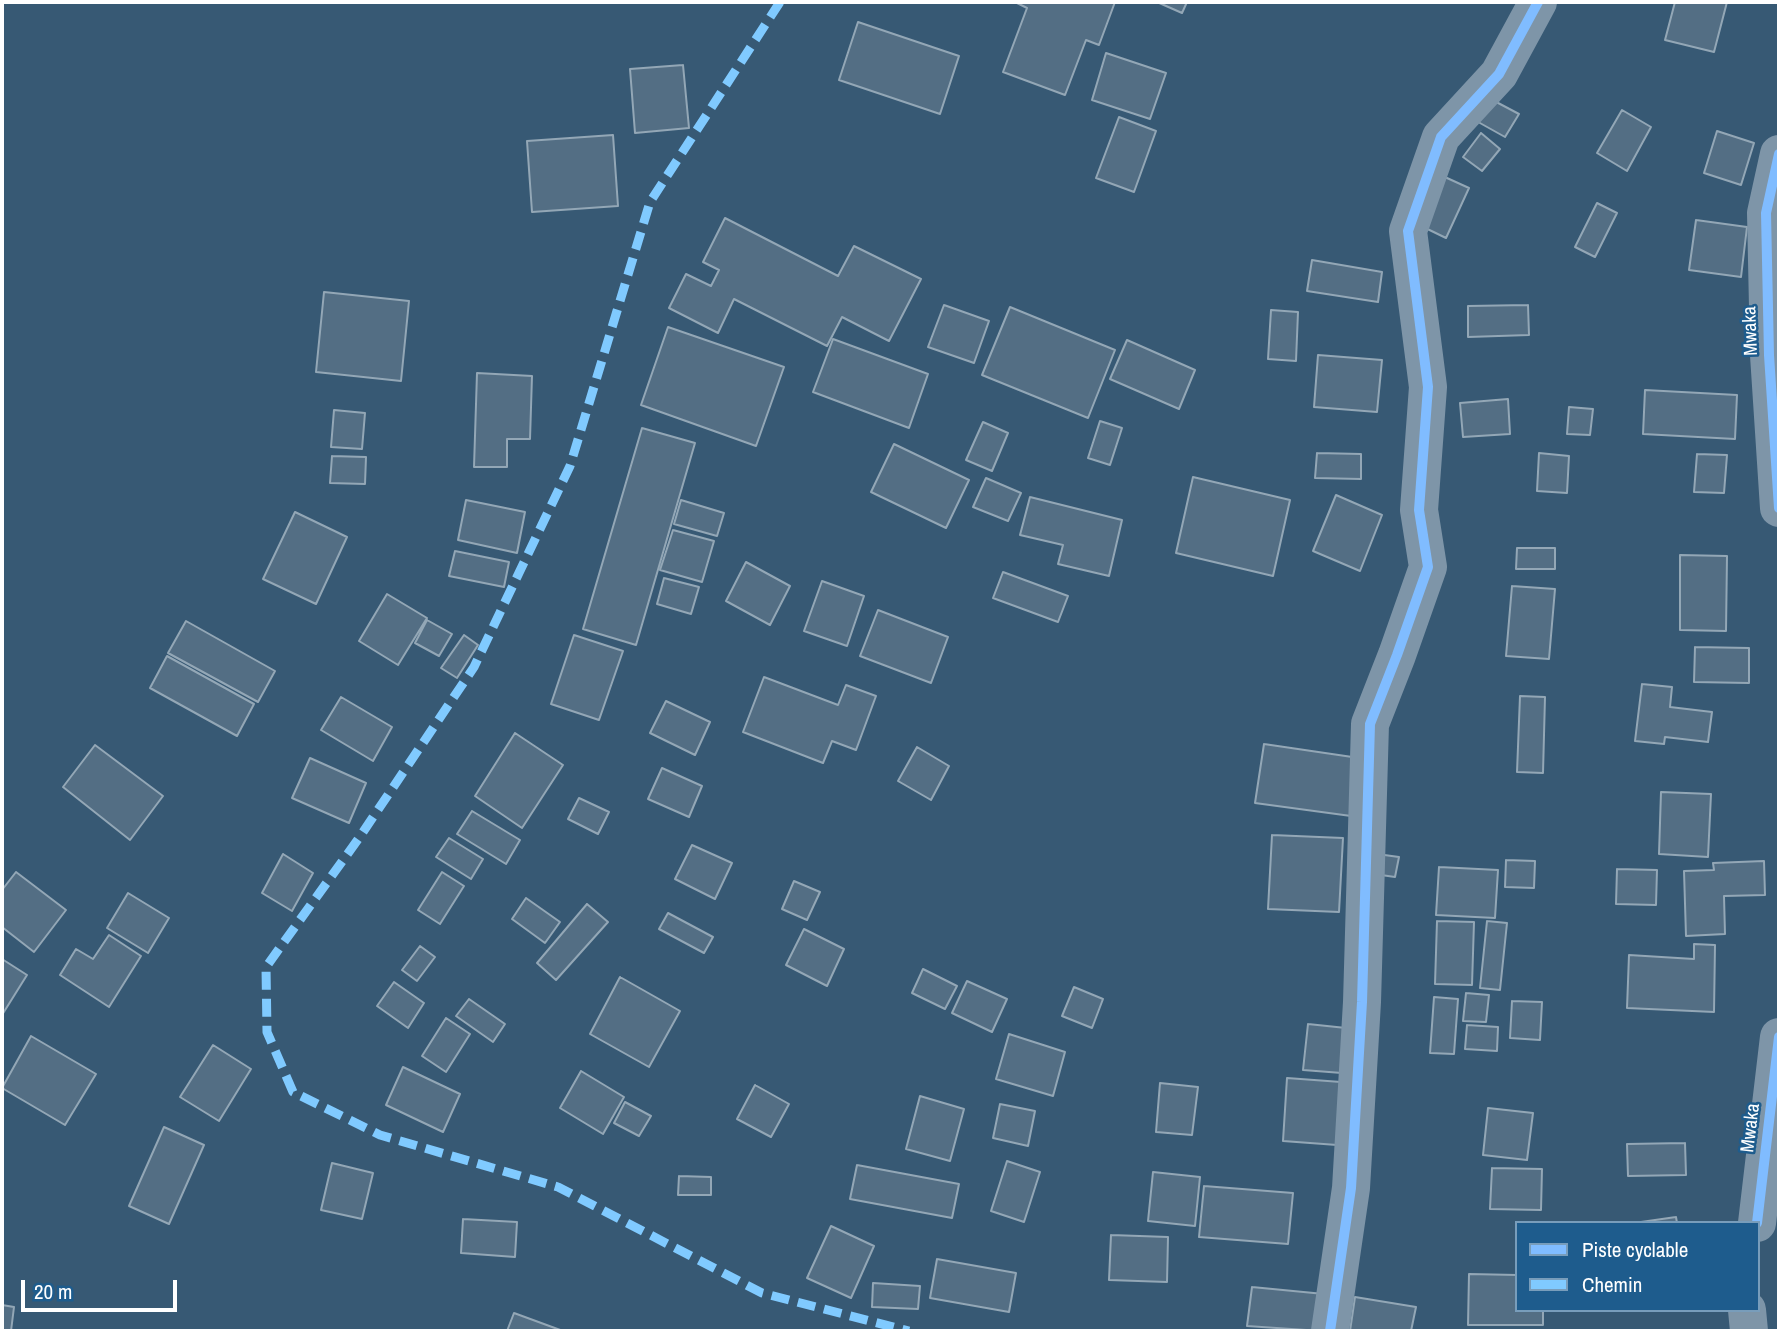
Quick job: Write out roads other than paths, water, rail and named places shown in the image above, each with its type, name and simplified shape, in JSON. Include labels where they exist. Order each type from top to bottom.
[{"type":"street","points":[[1330,1331],[1350,1188],[1362,1002],[1370,724],[1428,568],[1419,510],[1428,387],[1408,231],[1441,137],[1499,74],[1538,2]]},
{"type":"street","name":"Mwaka","points":[[1779,154],[1766,213],[1769,355],[1779,508]]},
{"type":"street","name":"Mwaka","points":[[1757,1221],[1779,1037]]},
{"type":"street","points":[[1747,1312],[1749,1331]]}]
